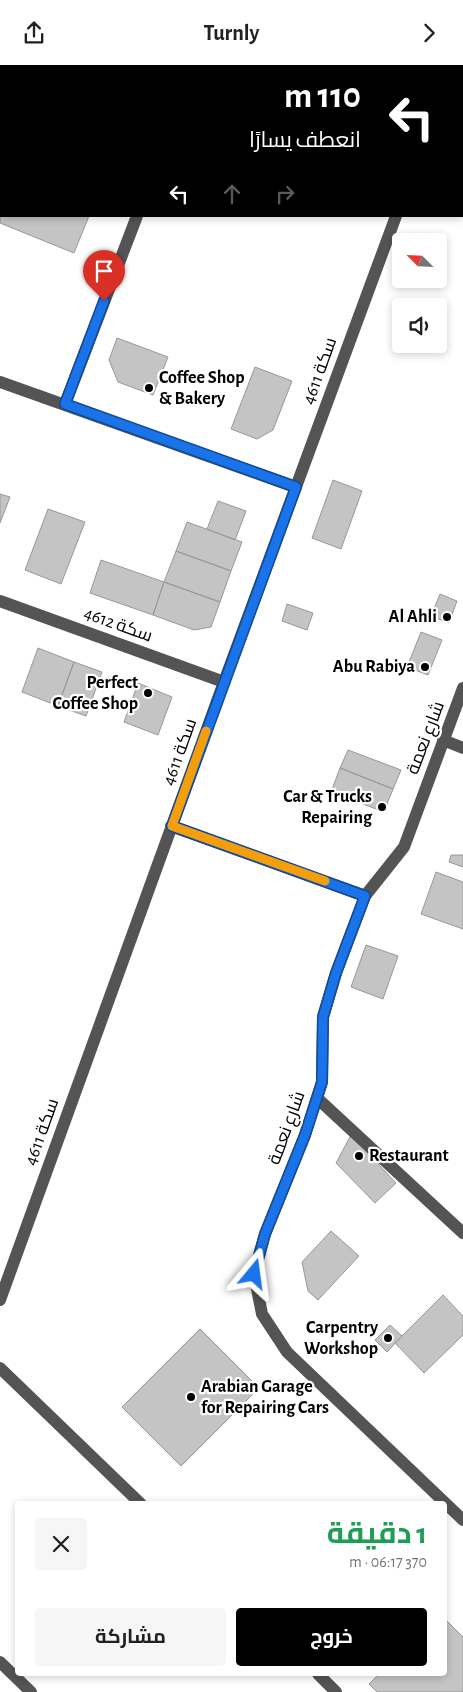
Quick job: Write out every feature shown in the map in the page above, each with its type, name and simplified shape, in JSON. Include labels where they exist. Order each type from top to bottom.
[{"type":"street","points":[[65,404],[137,217]]},
{"type":"street","name":"سكة 4611","points":[[0,1300],[224,682],[396,217]]},
{"type":"street","points":[[0,382],[296,487]]},
{"type":"street","name":"سكة 4612","points":[[0,601],[224,682]]},
{"type":"street","name":"شارع نعمة","points":[[443,1501],[287,1352],[262,1314],[254,1274],[265,1234],[305,1135],[322,1082],[323,1017],[336,973],[365,896],[404,847],[463,688]]},
{"type":"street","points":[[443,740],[463,747]]},
{"type":"street","points":[[172,826],[365,896]]},
{"type":"street","points":[[317,1098],[463,1233]]},
{"type":"street","points":[[0,1368],[138,1501]]},
{"type":"street","name":"شارع نعمة","points":[[447,1505],[463,1520]]},
{"type":"street","points":[[3,1669],[31,1692]]},
{"type":"street","points":[[320,1676],[336,1692]]},
{"type":"building","points":[[1,217],[89,217],[74,253],[0,223]]},
{"type":"building","points":[[117,338],[168,357],[153,395],[118,382],[109,360]]},
{"type":"building","points":[[255,367],[292,381],[273,430],[257,439],[231,429]]},
{"type":"building","points":[[333,480],[362,491],[341,549],[312,538]]},
{"type":"building","points":[[0,494],[10,497],[0,523]]},
{"type":"building","points":[[218,501],[246,511],[235,540],[207,529]]},
{"type":"building","points":[[48,509],[85,522],[61,584],[25,570]]},
{"type":"building","points":[[187,522],[242,542],[231,571],[176,551]]},
{"type":"building","points":[[176,551],[231,571],[220,602],[164,582]]},
{"type":"building","points":[[101,560],[164,582],[153,615],[90,593]]},
{"type":"building","points":[[164,582],[220,602],[211,627],[194,630],[153,615]]},
{"type":"building","points":[[440,594],[457,601],[449,623],[431,616]]},
{"type":"building","points":[[287,604],[313,613],[307,630],[282,621]]},
{"type":"building","points":[[421,632],[442,640],[428,675],[407,667]]},
{"type":"building","points":[[38,648],[74,662],[58,706],[22,692]]},
{"type":"building","points":[[74,662],[102,672],[86,716],[58,706]]},
{"type":"building","points":[[138,683],[172,697],[158,735],[124,722]]},
{"type":"building","points":[[348,750],[401,770],[393,789],[340,768]]},
{"type":"building","points":[[340,768],[393,789],[384,812],[331,792]]},
{"type":"building","points":[[451,855],[463,855],[463,867],[449,862]]},
{"type":"building","points":[[436,872],[463,882],[463,929],[421,914]]},
{"type":"building","points":[[366,945],[398,956],[383,999],[351,987]]},
{"type":"building","points":[[351,1135],[396,1183],[375,1203],[336,1163]]},
{"type":"building","points":[[331,1231],[359,1256],[318,1300],[308,1291],[302,1262]]},
{"type":"building","points":[[443,1295],[463,1316],[463,1335],[424,1373],[395,1343]]},
{"type":"building","name":"Carpentry Workshop","points":[[390,1325],[402,1336],[387,1352],[375,1340]]},
{"type":"building","name":"Arabian Garage for Repairing Cars","points":[[200,1329],[259,1388],[181,1466],[122,1407]]},
{"type":"building","points":[[447,1621],[463,1637],[462,1692],[377,1692],[369,1684],[377,1676],[447,1676]]},
{"type":"slow traffic","points":[[206,731],[172,826],[325,881]]},
{"type":"place","name":"Coffee Shop & Bakery","points":[[149,388]]},
{"type":"place","name":"Al Ahli","points":[[447,617]]},
{"type":"place","name":"Abu Rabiya","points":[[425,667]]},
{"type":"place","name":"Perfect Coffee Shop","points":[[148,693]]},
{"type":"place","name":"Car & Trucks Repairing","points":[[382,807]]},
{"type":"place","name":"Restaurant","points":[[359,1156]]},
{"type":"place","name":"Carpentry Workshop","points":[[388,1338]]},
{"type":"place","name":"Arabian Garage for Repairing Cars","points":[[191,1397]]},
{"type":"route","points":[[104,301],[65,404],[296,487],[172,826],[365,896],[336,973],[323,1017],[322,1082],[305,1135],[265,1234],[254,1274]]}]
